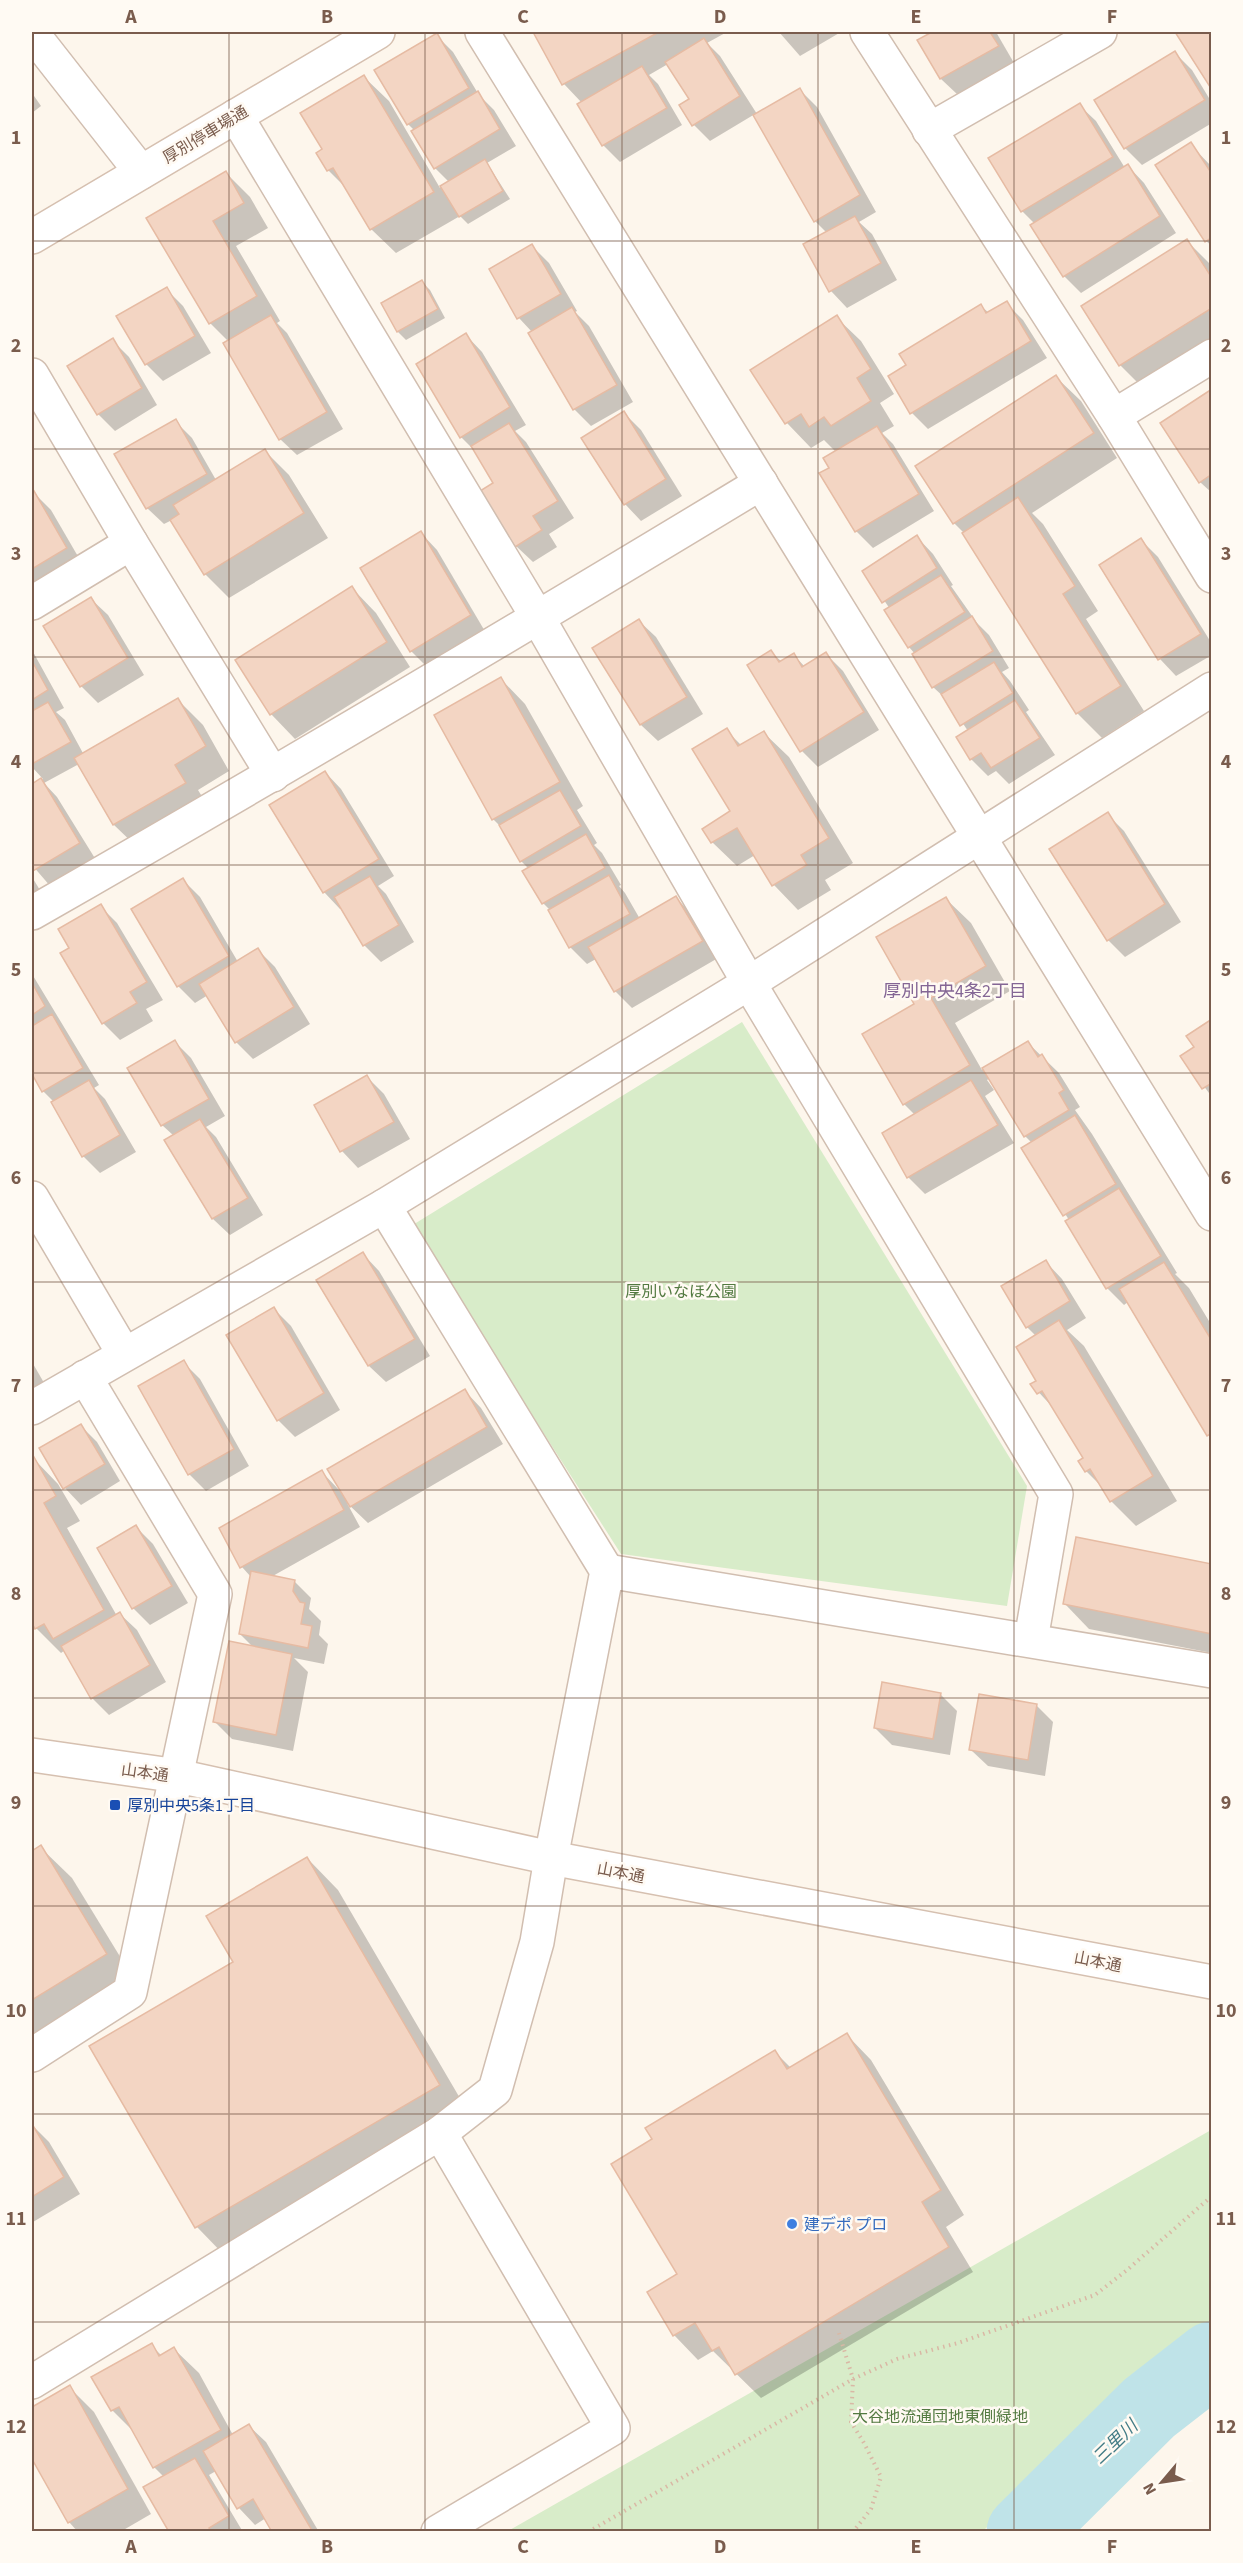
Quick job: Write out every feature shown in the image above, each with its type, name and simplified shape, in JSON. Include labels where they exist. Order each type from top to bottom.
[{"type":"street","name":"厚別停車場通","points":[[32,237],[378,32]]},
{"type":"street","points":[[482,32],[1212,1214]]},
{"type":"street","points":[[867,32],[1114,416],[1212,576]]},
{"type":"street","points":[[929,130],[1100,32]]},
{"type":"street","points":[[32,33],[141,172]]},
{"type":"street","points":[[236,116],[538,618],[749,983],[1056,1494],[1031,1640]]},
{"type":"street","points":[[1114,416],[1212,356]]},
{"type":"street","points":[[32,375],[131,543],[273,775]]},
{"type":"street","points":[[32,913],[273,775],[761,483]]},
{"type":"street","points":[[32,603],[131,543]]},
{"type":"street","points":[[32,1408],[384,1206],[749,983],[1212,689]]},
{"type":"street","points":[[32,1198],[124,1354]]},
{"type":"street","points":[[32,2382],[440,2133],[495,2090],[537,1942],[551,1858],[607,1571],[384,1206]]},
{"type":"street","points":[[32,2055],[130,1992],[178,1776],[215,1594],[86,1377]]},
{"type":"street","points":[[607,1571],[1212,1671]]},
{"type":"street","name":"山本通","points":[[32,1755],[178,1776],[551,1858],[1212,1982]]},
{"type":"street","points":[[438,2532],[613,2428],[440,2133]]},
{"type":"path","points":[[588,2532],[853,2379],[897,2359],[958,2343],[1095,2295],[1212,2196]]},
{"type":"path","points":[[839,2333],[853,2379],[851,2422],[881,2477],[871,2509],[853,2532]]},
{"type":"green space","name":"厚別いなほ公園","points":[[742,1022],[1027,1486],[1007,1606],[621,1554],[411,1226]]},
{"type":"green space","name":"大谷地流通団地東側緑地","points":[[1211,2130],[1211,2342],[1103,2416],[983,2531],[508,2531]]},
{"type":"building","points":[[533,32],[659,32],[562,85]]},
{"type":"building","points":[[932,32],[990,32],[999,46],[940,79],[917,40]]},
{"type":"building","points":[[1175,32],[1212,32],[1212,90]]},
{"type":"building","points":[[437,33],[469,88],[407,125],[374,70]]},
{"type":"building","points":[[704,38],[740,96],[692,126],[679,105],[689,99],[665,62]]},
{"type":"building","points":[[1175,51],[1205,100],[1124,149],[1094,100]]},
{"type":"building","points":[[642,66],[667,108],[602,146],[577,104]]},
{"type":"building","points":[[364,75],[434,192],[370,230],[333,168],[327,171],[316,153],[322,149],[300,113]]},
{"type":"building","points":[[800,88],[860,195],[814,222],[753,115]]},
{"type":"building","points":[[478,91],[500,129],[434,169],[411,131]]},
{"type":"building","points":[[1080,103],[1113,157],[1021,212],[988,158]]},
{"type":"building","points":[[1191,142],[1212,174],[1212,237],[1205,242],[1155,165]]},
{"type":"building","points":[[485,159],[503,191],[459,217],[440,186]]},
{"type":"building","points":[[1128,164],[1160,216],[1063,277],[1030,225]]},
{"type":"building","points":[[226,171],[244,203],[213,221],[257,296],[209,324],[146,218]]},
{"type":"building","points":[[855,216],[881,263],[829,292],[803,244]]},
{"type":"building","points":[[1187,239],[1212,278],[1212,308],[1119,366],[1081,306]]},
{"type":"building","points":[[532,244],[561,294],[517,319],[489,269]]},
{"type":"building","points":[[422,280],[438,309],[397,332],[381,303]]},
{"type":"building","points":[[167,287],[195,336],[145,365],[116,316]]},
{"type":"building","points":[[1007,301],[1031,341],[910,414],[888,376],[906,365],[899,354],[981,304],[986,313]]},
{"type":"building","points":[[572,307],[617,385],[573,410],[528,333]]},
{"type":"building","points":[[271,315],[327,412],[279,440],[223,343]]},
{"type":"building","points":[[837,315],[871,369],[857,378],[871,401],[831,426],[824,417],[809,427],[801,414],[785,424],[750,370]]},
{"type":"building","points":[[466,333],[510,407],[460,438],[416,364]]},
{"type":"building","points":[[113,338],[142,388],[97,415],[67,366]]},
{"type":"building","points":[[1056,375],[1094,433],[953,524],[915,466]]},
{"type":"building","points":[[1212,389],[1212,474],[1199,483],[1160,423]]},
{"type":"building","points":[[624,411],[666,479],[624,505],[581,438]]},
{"type":"building","points":[[176,419],[207,474],[146,509],[114,454]]},
{"type":"building","points":[[509,423],[558,501],[533,516],[542,530],[515,547],[480,491],[493,483],[471,446]]},
{"type":"building","points":[[877,426],[919,494],[855,532],[819,473],[829,468],[823,458]]},
{"type":"building","points":[[265,449],[304,513],[204,575],[170,520],[179,514],[173,505]]},
{"type":"building","points":[[34,491],[67,548],[32,569],[32,493]]},
{"type":"building","points":[[1018,497],[1075,586],[1063,594],[1121,686],[1076,714],[962,533]]},
{"type":"building","points":[[421,531],[471,615],[410,652],[360,568]]},
{"type":"building","points":[[917,535],[937,568],[882,603],[862,571]]},
{"type":"building","points":[[1141,538],[1201,634],[1158,660],[1099,565]]},
{"type":"building","points":[[941,575],[965,612],[908,648],[884,610]]},
{"type":"building","points":[[352,586],[387,642],[270,715],[235,660]]},
{"type":"building","points":[[91,597],[128,658],[80,687],[43,626]]},
{"type":"building","points":[[972,616],[993,651],[932,688],[912,654]]},
{"type":"building","points":[[639,619],[687,697],[640,725],[592,648]]},
{"type":"building","points":[[771,650],[779,662],[794,653],[802,667],[826,652],[864,712],[800,752],[747,665]]},
{"type":"building","points":[[32,661],[48,690],[32,700]]},
{"type":"building","points":[[994,662],[1013,693],[960,726],[941,694]]},
{"type":"building","points":[[501,677],[560,782],[492,820],[434,715]]},
{"type":"building","points":[[178,698],[206,746],[175,765],[186,783],[113,825],[74,758]]},
{"type":"building","points":[[1015,700],[1040,738],[991,768],[981,753],[970,760],[956,737]]},
{"type":"building","points":[[48,702],[71,742],[32,764],[32,711]]},
{"type":"building","points":[[727,728],[738,746],[764,731],[829,838],[801,855],[807,865],[772,886],[737,828],[711,843],[702,829],[730,811],[692,749]]},
{"type":"building","points":[[325,771],[379,859],[323,893],[269,805]]},
{"type":"building","points":[[41,778],[80,843],[33,871],[32,784]]},
{"type":"building","points":[[560,790],[581,826],[520,862],[499,825]]},
{"type":"building","points":[[1108,812],[1165,904],[1107,941],[1049,849]]},
{"type":"building","points":[[586,834],[605,868],[542,904],[522,871]]},
{"type":"building","points":[[609,875],[630,914],[569,948],[548,910]]},
{"type":"building","points":[[370,876],[399,925],[363,946],[334,897]]},
{"type":"building","points":[[183,878],[229,956],[177,987],[131,909]]},
{"type":"building","points":[[676,896],[703,941],[614,992],[588,947]]},
{"type":"building","points":[[946,897],[986,966],[931,998],[970,1065],[903,1105],[862,1034],[914,1004],[876,937]]},
{"type":"building","points":[[101,904],[147,982],[130,992],[137,1003],[102,1024],[60,953],[69,948],[58,929]]},
{"type":"building","points":[[258,948],[294,1007],[235,1043],[199,984]]},
{"type":"building","points":[[32,983],[45,1006],[32,1015]]},
{"type":"building","points":[[52,1014],[83,1068],[42,1092],[32,1074],[32,1026]]},
{"type":"building","points":[[1212,1019],[1212,1083],[1202,1089],[1180,1056],[1194,1047],[1186,1036]]},
{"type":"building","points":[[175,1040],[209,1099],[161,1126],[127,1068]]},
{"type":"building","points":[[1028,1041],[1038,1057],[1042,1054],[1064,1090],[1059,1093],[1069,1110],[1024,1137],[982,1068]]},
{"type":"building","points":[[367,1075],[394,1122],[340,1152],[314,1105]]},
{"type":"building","points":[[89,1080],[120,1135],[82,1157],[51,1102]]},
{"type":"building","points":[[971,1080],[998,1125],[907,1178],[882,1133]]},
{"type":"building","points":[[1075,1115],[1116,1184],[1063,1216],[1021,1148]]},
{"type":"building","points":[[200,1119],[248,1198],[212,1219],[164,1140]]},
{"type":"building","points":[[1119,1188],[1161,1256],[1106,1289],[1065,1221]]},
{"type":"building","points":[[363,1252],[415,1339],[368,1366],[316,1280]]},
{"type":"building","points":[[1046,1260],[1070,1301],[1026,1328],[1001,1286]]},
{"type":"building","points":[[1164,1262],[1212,1341],[1212,1433],[1207,1436],[1119,1289]]},
{"type":"building","points":[[274,1307],[324,1393],[277,1421],[226,1335]]},
{"type":"building","points":[[1059,1320],[1153,1476],[1110,1502],[1090,1469],[1085,1472],[1078,1461],[1083,1458],[1042,1391],[1037,1394],[1030,1384],[1036,1381],[1016,1347]]},
{"type":"building","points":[[184,1360],[234,1449],[188,1475],[138,1386]]},
{"type":"building","points":[[465,1389],[487,1427],[350,1507],[327,1469]]},
{"type":"building","points":[[81,1424],[105,1464],[63,1489],[39,1448]]},
{"type":"building","points":[[34,1457],[56,1496],[44,1503],[104,1610],[53,1639],[44,1624],[35,1629],[32,1623],[32,1459]]},
{"type":"building","points":[[322,1470],[344,1510],[240,1568],[219,1528]]},
{"type":"building","points":[[136,1525],[172,1586],[132,1609],[97,1548]]},
{"type":"building","points":[[1076,1537],[1212,1564],[1212,1634],[1063,1604]]},
{"type":"building","points":[[251,1571],[295,1580],[293,1591],[300,1602],[305,1603],[301,1624],[312,1626],[308,1648],[239,1634]]},
{"type":"building","points":[[120,1612],[150,1665],[91,1699],[61,1646]]},
{"type":"building","points":[[229,1641],[292,1654],[276,1735],[213,1722]]},
{"type":"building","points":[[882,1682],[941,1693],[933,1739],[874,1728]]},
{"type":"building","points":[[979,1694],[1037,1704],[1028,1760],[969,1750]]},
{"type":"building","points":[[41,1845],[107,1954],[32,2000],[32,1851]]},
{"type":"building","points":[[307,1857],[440,2085],[195,2228],[89,2046],[233,1962],[206,1916]]},
{"type":"building","name":"建デポ プロ","points":[[847,2033],[941,2190],[922,2202],[949,2247],[735,2375],[719,2347],[712,2351],[695,2323],[673,2336],[647,2292],[677,2274],[611,2164],[652,2139],[645,2128],[775,2050],[787,2069]]},
{"type":"building","points":[[32,2124],[64,2177],[32,2197]]},
{"type":"building","points":[[152,2343],[159,2356],[174,2347],[221,2430],[153,2468],[119,2407],[111,2411],[91,2377]]},
{"type":"building","points":[[70,2385],[128,2489],[68,2523],[32,2459],[32,2407]]},
{"type":"building","points":[[249,2424],[313,2532],[272,2532],[253,2499],[237,2509],[203,2451]]},
{"type":"building","points":[[195,2458],[229,2516],[209,2528],[211,2532],[169,2532],[143,2487]]},
{"type":"waterway","name":"三里川","points":[[1024,2532],[1149,2408],[1212,2359]]},
{"type":"place","name":"厚別中央5条1丁目","points":[[115,1805]]},
{"type":"place","name":"建デポ プロ","points":[[792,2224]]},
{"type":"district","name":"厚別中央4条2丁目","points":[[955,991]]}]
